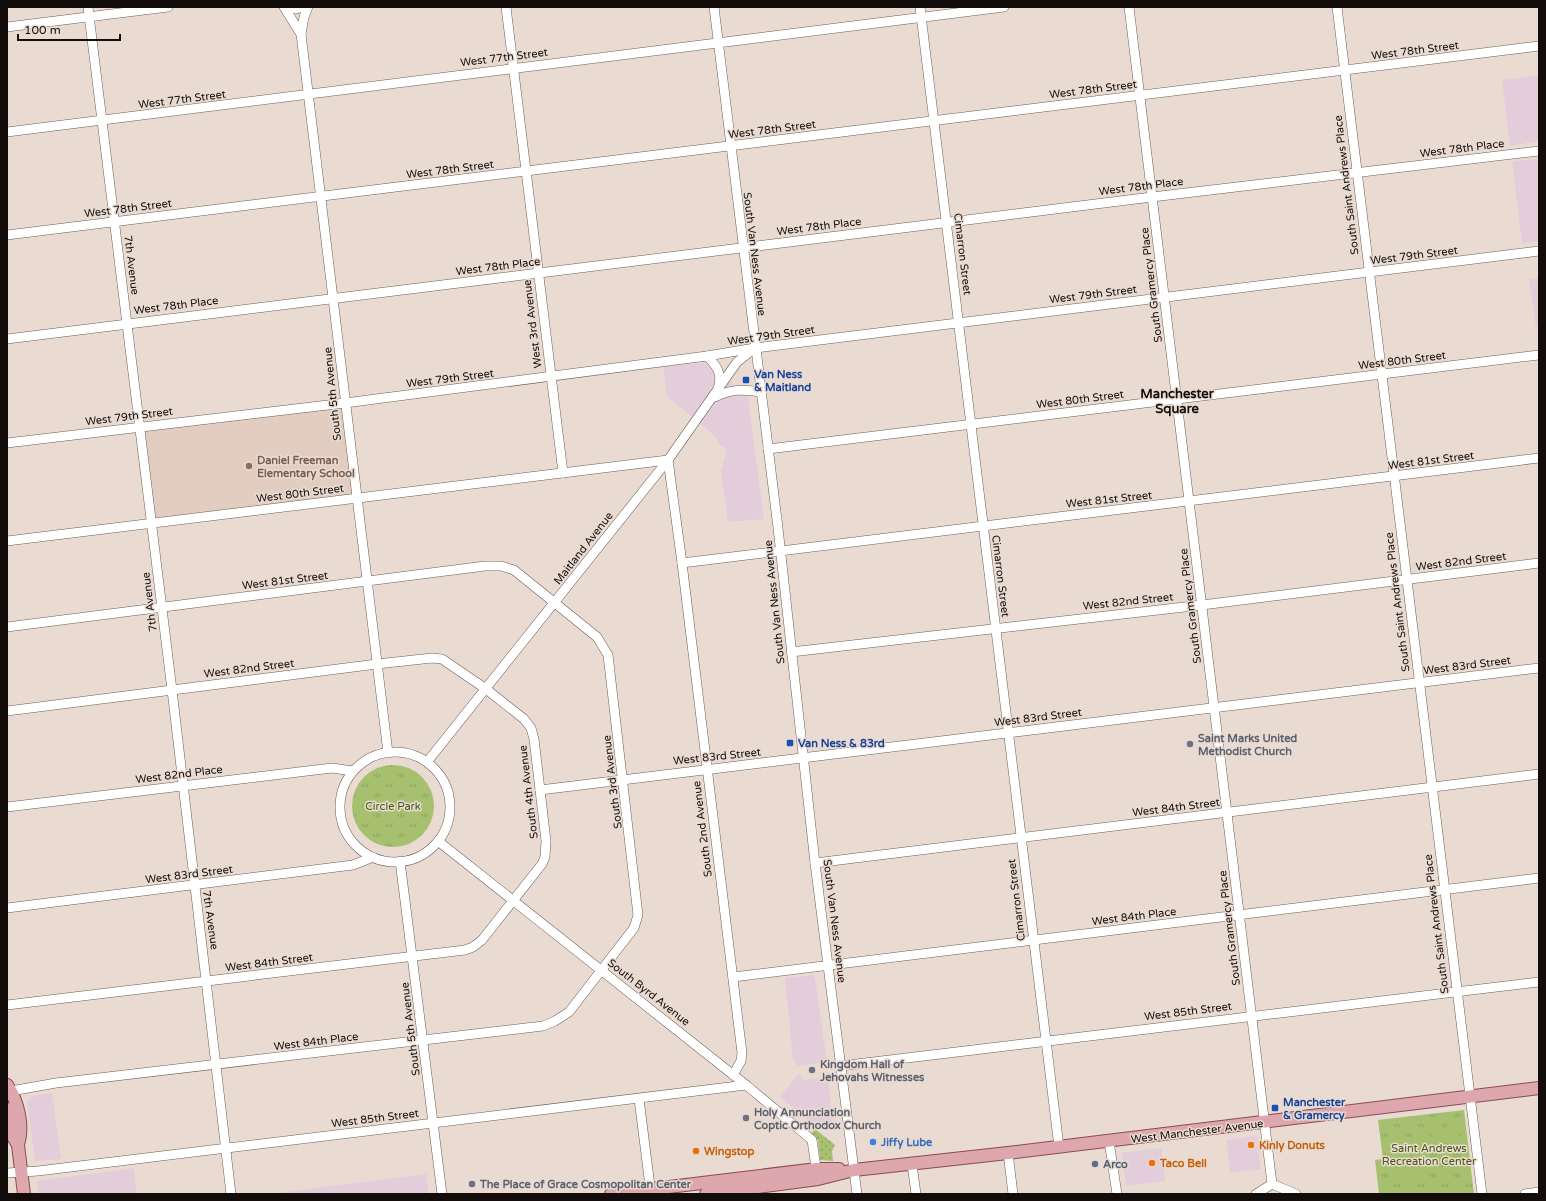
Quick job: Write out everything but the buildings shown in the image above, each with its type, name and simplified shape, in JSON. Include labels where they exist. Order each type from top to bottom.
[{"type":"main road","points":[[9,1088],[17,1109],[22,1134],[18,1145]]},
{"type":"main road","name":"West Manchester Avenue","points":[[817,1174],[1264,1123],[1539,1088]]},
{"type":"main road","points":[[7,1109],[12,1135],[18,1145],[24,1194]]},
{"type":"main road","points":[[706,1194],[753,1191],[817,1174]]},
{"type":"main road","points":[[611,1194],[651,1192],[817,1174]]},
{"type":"street","name":"7th Avenue","points":[[88,7],[152,523],[231,1194]]},
{"type":"street","points":[[7,27],[168,7]]},
{"type":"street","name":"South 5th Avenue","points":[[284,7],[301,34]]},
{"type":"street","points":[[287,7],[296,9],[304,7]]},
{"type":"street","name":"South 5th Avenue","points":[[308,7],[304,17],[301,34],[376,664],[388,752]]},
{"type":"street","points":[[506,7],[526,171]]},
{"type":"street","name":"South Van Ness Avenue","points":[[714,7],[742,248],[768,448],[815,863],[857,1194]]},
{"type":"street","name":"Cimarron Street","points":[[920,7],[1059,1147]]},
{"type":"street","name":"West 77th Street","points":[[7,132],[1004,7]]},
{"type":"street","name":"South Gramercy Place","points":[[1129,7],[1272,1184]]},
{"type":"street","name":"South Saint Andrews Place","points":[[1337,7],[1482,1194]]},
{"type":"street","name":"West 78th Street","points":[[7,235],[1539,46]]},
{"type":"street","name":"West 78th Place","points":[[7,339],[946,222],[1539,151]]},
{"type":"street","name":"West 3rd Avenue","points":[[526,171],[550,377],[563,473]]},
{"type":"street","name":"West 79th Street","points":[[7,443],[345,403],[707,356],[755,348],[1539,251]]},
{"type":"street","name":"Maitland Avenue","points":[[426,762],[668,460],[715,396],[737,362],[755,348]]},
{"type":"street","name":"West 80th Street","points":[[768,448],[971,425],[1539,355]]},
{"type":"street","points":[[707,356],[714,363],[720,373],[721,382],[715,396]]},
{"type":"street","points":[[715,396],[737,389],[761,392]]},
{"type":"street","name":"West 81st Street","points":[[682,563],[983,525],[1394,477],[1539,458]]},
{"type":"street","name":"West 80th Street","points":[[7,541],[668,460]]},
{"type":"street","name":"South 2nd Avenue","points":[[668,460],[742,1053],[741,1061],[733,1075]]},
{"type":"street","name":"West 82nd Street","points":[[791,652],[1202,605],[1539,563]]},
{"type":"street","name":"West 81st Street","points":[[7,627],[486,566],[501,566],[514,570],[555,602]]},
{"type":"street","name":"South 3rd Avenue","points":[[555,602],[597,637],[605,648],[609,663],[624,779],[638,915],[634,928],[602,971]]},
{"type":"street","name":"West 82nd Street","points":[[7,711],[432,658],[442,660],[486,689]]},
{"type":"street","name":"West 83rd Street","points":[[540,790],[1539,668]]},
{"type":"street","name":"South 4th Avenue","points":[[486,689],[524,719],[531,728],[534,739],[546,841],[545,857],[513,902]]},
{"type":"street","points":[[388,752],[408,754],[426,762],[442,778],[450,799],[448,821],[438,841],[428,851],[415,858],[400,861],[387,861],[373,857],[352,842],[341,819],[340,806],[346,782],[353,771],[363,762],[388,752]]},
{"type":"street","name":"West 82nd Place","points":[[7,806],[332,768],[353,771]]},
{"type":"street","name":"West 84th Street","points":[[815,863],[1539,774]]},
{"type":"street","name":"South Byrd Avenue","points":[[438,841],[513,902],[746,1085],[812,1140],[817,1174]]},
{"type":"street","name":"West 83rd Street","points":[[7,908],[194,886],[353,865],[373,857]]},
{"type":"street","name":"South 5th Avenue","points":[[400,861],[442,1194]]},
{"type":"street","name":"West 84th Place","points":[[733,977],[1539,878]]},
{"type":"street","name":"West 84th Street","points":[[7,1005],[464,950],[473,947],[482,940],[513,902]]},
{"type":"street","name":"West 84th Place","points":[[9,1088],[543,1026],[556,1021],[569,1012],[602,971]]},
{"type":"street","name":"West 85th Street","points":[[840,1066],[1045,1040],[1539,982]]},
{"type":"street","name":"West 85th Street","points":[[7,1173],[639,1099],[746,1085]]},
{"type":"street","points":[[639,1099],[651,1192]]},
{"type":"street","points":[[1109,1141],[1116,1194]]},
{"type":"street","points":[[1008,1153],[1013,1194]]},
{"type":"street","points":[[912,1164],[916,1194]]},
{"type":"street","points":[[1256,1194],[1272,1184],[1296,1194]]},
{"type":"street","points":[[1525,1194],[1539,1192]]},
{"type":"shaded area","points":[[1539,75],[1539,141],[1510,146],[1502,80]]},
{"type":"shaded area","points":[[1539,159],[1539,241],[1522,243],[1512,161]]},
{"type":"shaded area","points":[[1539,278],[1539,326],[1536,327],[1529,279]]},
{"type":"shaded area","points":[[709,362],[748,398],[764,519],[728,522],[721,471],[727,450],[718,443],[716,437],[667,396],[663,367]]},
{"type":"shaded area","name":"Daniel Freeman Elementary School","points":[[345,403],[357,498],[152,523],[139,427]]},
{"type":"shaded area","points":[[813,975],[815,978],[827,1062],[798,1066],[793,1059],[785,978]]},
{"type":"shaded area","points":[[799,1073],[804,1080],[828,1077],[833,1120],[828,1127],[818,1128],[780,1097]]},
{"type":"shaded area","points":[[52,1093],[61,1159],[35,1161],[27,1101],[32,1096]]},
{"type":"shaded area","points":[[1257,1136],[1261,1169],[1230,1173],[1226,1140]]},
{"type":"shaded area","points":[[1161,1148],[1165,1181],[1126,1186],[1122,1153]]},
{"type":"shaded area","points":[[134,1168],[137,1194],[38,1194],[37,1181]]},
{"type":"shaded area","points":[[426,1174],[429,1194],[269,1194]]},
{"type":"green space","name":"Circle Park","points":[[385,765],[401,765],[416,772],[427,783],[434,798],[434,814],[431,822],[422,835],[409,844],[401,847],[385,847],[370,840],[359,829],[352,814],[352,798],[359,783],[370,772]]},
{"type":"green space","name":"Saint Andrews Recreation Center","points":[[1464,1110],[1474,1194],[1379,1194],[1375,1160],[1383,1159],[1378,1120]]},
{"type":"green space","points":[[1458,1124],[1460,1148],[1449,1149],[1447,1125]]},
{"type":"green space","points":[[1442,1126],[1444,1150],[1434,1151],[1431,1127]]},
{"type":"green space","points":[[1424,1128],[1427,1152],[1416,1153],[1414,1129]]},
{"type":"green space","points":[[815,1129],[835,1145],[832,1151],[833,1161],[820,1160],[818,1140],[811,1134]]},
{"type":"green space","points":[[1409,1139],[1410,1151],[1395,1153],[1393,1141]]},
{"type":"green space","points":[[1411,1153],[1414,1178],[1398,1180],[1395,1155]]},
{"type":"place","name":"Van Ness & Maitland","points":[[746,380]]},
{"type":"place","name":"Daniel Freeman Elementary School","points":[[249,466]]},
{"type":"place","name":"Van Ness & 83rd","points":[[790,743]]},
{"type":"place","name":"Saint Marks United Methodist Church","points":[[1190,744]]},
{"type":"place","name":"Kingdom Hall of Jehovahs Witnesses","points":[[812,1070]]},
{"type":"place","name":"Manchester & Gramercy","points":[[1275,1108]]},
{"type":"place","name":"Holy Annunciation Coptic Orthodox Church","points":[[746,1118]]},
{"type":"place","name":"Jiffy Lube","points":[[873,1142]]},
{"type":"place","name":"Kinly Donuts","points":[[1251,1145]]},
{"type":"place","name":"Wingstop","points":[[696,1151]]},
{"type":"place","name":"Taco Bell","points":[[1152,1163]]},
{"type":"place","name":"Arco","points":[[1095,1164]]},
{"type":"place","name":"The Place of Grace Cosmopolitan Center","points":[[472,1184]]},
{"type":"district","name":"Manchester Square","points":[[1177,400]]}]
